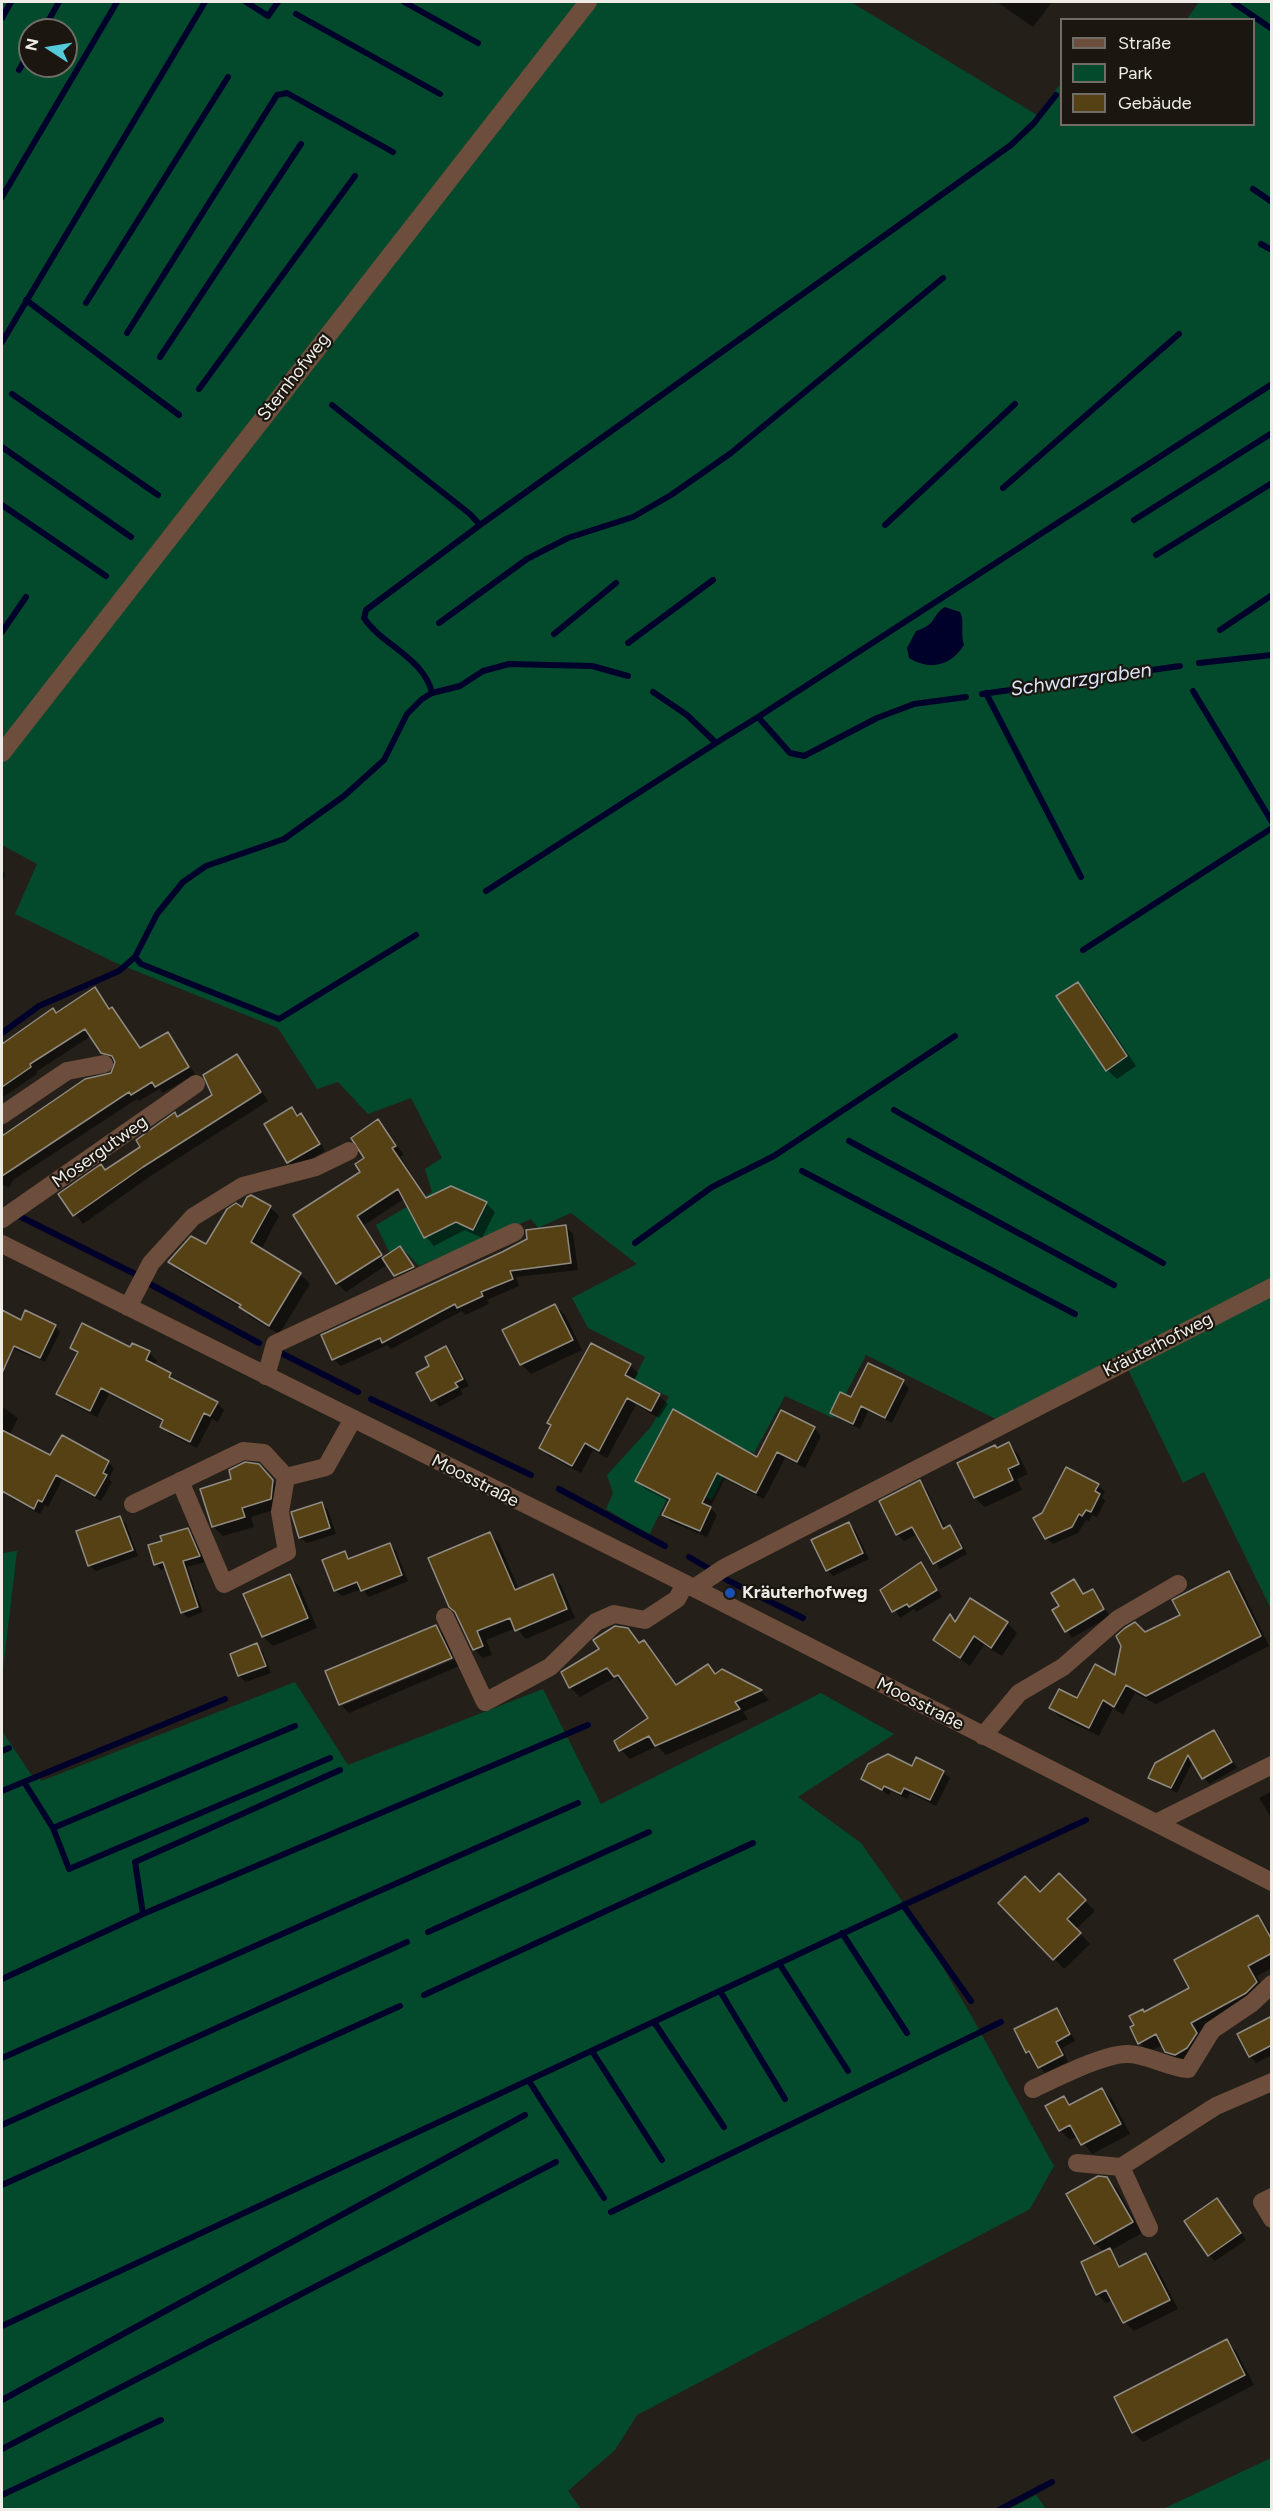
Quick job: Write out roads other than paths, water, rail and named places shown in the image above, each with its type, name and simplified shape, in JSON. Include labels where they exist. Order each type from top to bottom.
[{"type":"street","name":"Sternhofweg","points":[[2,753],[588,2]]},
{"type":"street","points":[[2,1115],[67,1071],[104,1064]]},
{"type":"street","name":"Mosergutweg","points":[[2,1219],[196,1084]]},
{"type":"street","points":[[128,1307],[151,1263],[193,1216],[243,1186],[316,1167],[350,1151]]},
{"type":"street","points":[[266,1376],[275,1344],[515,1232]]},
{"type":"street","name":"Moosstraße","points":[[2,1244],[689,1586],[1272,1882]]},
{"type":"street","name":"Kräuterhofweg","points":[[689,1586],[1272,1287]]},
{"type":"street","points":[[286,1477],[326,1467],[353,1419]]},
{"type":"street","points":[[133,1504],[243,1451],[264,1453],[286,1477]]},
{"type":"street","points":[[180,1481],[224,1584],[287,1552],[280,1512],[286,1477]]},
{"type":"street","points":[[983,1736],[1019,1693],[1063,1667],[1118,1619],[1178,1584]]},
{"type":"street","points":[[445,1617],[484,1702],[550,1666],[596,1622],[614,1614],[645,1620],[677,1599],[689,1586]]},
{"type":"street","points":[[1156,1823],[1272,1765]]},
{"type":"street","points":[[1033,2088],[1093,2063],[1129,2054],[1171,2067],[1188,2068],[1212,2030],[1252,2003],[1272,1984]]},
{"type":"street","points":[[1077,2163],[1121,2167],[1216,2106],[1272,2082]]},
{"type":"street","points":[[1121,2167],[1149,2229]]},
{"type":"street","points":[[1267,2199],[1272,2219]]},
{"type":"water","points":[[945,607],[960,612],[964,645],[953,658],[939,664],[925,664],[909,658],[907,648],[916,631],[928,625]]},
{"type":"waterway","points":[[2,18],[11,2]]},
{"type":"waterway","points":[[50,18],[59,2]]},
{"type":"waterway","points":[[2,197],[117,2]]},
{"type":"waterway","points":[[2,342],[205,2]]},
{"type":"waterway","points":[[246,2],[268,16],[278,2]]},
{"type":"waterway","points":[[404,2],[478,43]]},
{"type":"waterway","points":[[1234,3],[1272,29]]},
{"type":"waterway","points":[[296,14],[440,94]]},
{"type":"waterway","points":[[86,303],[228,77]]},
{"type":"waterway","points":[[127,333],[277,95],[287,93],[393,152]]},
{"type":"waterway","points":[[432,693],[421,670],[372,628],[364,618],[366,610],[480,525],[1011,145],[1034,123],[1056,95]]},
{"type":"waterway","points":[[160,357],[301,144]]},
{"type":"waterway","points":[[199,389],[355,176]]},
{"type":"waterway","points":[[1253,189],[1272,202]]},
{"type":"waterway","points":[[1261,244],[1272,250]]},
{"type":"waterway","points":[[439,623],[527,559],[568,538],[633,517],[671,495],[731,453],[943,278]]},
{"type":"waterway","points":[[26,300],[179,415]]},
{"type":"waterway","points":[[1003,488],[1179,334]]},
{"type":"waterway","points":[[758,717],[1272,384]]},
{"type":"waterway","points":[[12,394],[158,495]]},
{"type":"waterway","points":[[885,525],[1015,404]]},
{"type":"waterway","points":[[332,405],[470,514],[480,525]]},
{"type":"waterway","points":[[1134,520],[1272,433]]},
{"type":"waterway","points":[[2,447],[131,537]]},
{"type":"waterway","points":[[1156,555],[1272,483]]},
{"type":"waterway","points":[[2,505],[106,576]]},
{"type":"waterway","points":[[628,643],[713,580]]},
{"type":"waterway","points":[[554,634],[616,583]]},
{"type":"waterway","points":[[1220,630],[1272,595]]},
{"type":"waterway","points":[[2,632],[26,597]]},
{"type":"waterway","name":"Schwarzgraben","points":[[1199,663],[1272,655]]},
{"type":"waterway","name":"Schwarzgraben","points":[[2,1033],[39,1006],[119,971],[135,957],[157,914],[183,882],[206,866],[284,839],[344,796],[384,760],[407,714],[422,699],[432,693],[460,686],[483,671],[509,664],[592,666],[628,676]]},
{"type":"waterway","name":"Schwarzgraben","points":[[982,694],[1180,666]]},
{"type":"waterway","points":[[1193,691],[1272,822]]},
{"type":"waterway","name":"Schwarzgraben","points":[[653,692],[687,715],[716,743],[758,717],[790,753],[804,756],[877,718],[914,704],[966,697]]},
{"type":"waterway","points":[[986,693],[1081,877]]},
{"type":"waterway","points":[[486,891],[716,743]]},
{"type":"waterway","points":[[1083,950],[1272,828]]},
{"type":"waterway","points":[[135,957],[141,964],[279,1019],[416,935]]},
{"type":"waterway","points":[[635,1243],[712,1187],[774,1156],[955,1036]]},
{"type":"waterway","points":[[894,1110],[1163,1263]]},
{"type":"waterway","points":[[849,1141],[1114,1285]]},
{"type":"waterway","points":[[802,1171],[1075,1314]]},
{"type":"waterway","points":[[15,1214],[135,1274]]},
{"type":"waterway","points":[[148,1283],[259,1343]]},
{"type":"waterway","points":[[279,1352],[358,1392]]},
{"type":"waterway","points":[[371,1399],[531,1475]]},
{"type":"waterway","points":[[559,1489],[665,1546]]},
{"type":"waterway","points":[[689,1557],[708,1568]]},
{"type":"waterway","points":[[725,1579],[803,1618]]},
{"type":"waterway","points":[[2,1791],[225,1699]]},
{"type":"waterway","points":[[2,1979],[143,1914],[588,1725]]},
{"type":"waterway","points":[[24,1782],[53,1828],[295,1726]]},
{"type":"waterway","points":[[2,1751],[9,1748]]},
{"type":"waterway","points":[[53,1828],[69,1869],[330,1758]]},
{"type":"waterway","points":[[143,1914],[135,1862],[340,1770]]},
{"type":"waterway","points":[[2,2058],[578,1803]]},
{"type":"waterway","points":[[2,2326],[1086,1820]]},
{"type":"waterway","points":[[428,1932],[649,1832]]},
{"type":"waterway","points":[[424,1995],[753,1843]]},
{"type":"waterway","points":[[903,1905],[971,2001]]},
{"type":"waterway","points":[[842,1933],[907,2033]]},
{"type":"waterway","points":[[2,2125],[407,1942]]},
{"type":"waterway","points":[[779,1963],[848,2071]]},
{"type":"waterway","points":[[720,1991],[785,2099]]},
{"type":"waterway","points":[[2,2185],[400,2006]]},
{"type":"waterway","points":[[654,2022],[724,2127]]},
{"type":"waterway","points":[[611,2212],[1001,2022]]},
{"type":"waterway","points":[[592,2051],[662,2160]]},
{"type":"waterway","points":[[529,2081],[604,2198]]},
{"type":"waterway","points":[[2,2400],[525,2115]]},
{"type":"waterway","points":[[2,2449],[556,2162]]},
{"type":"waterway","points":[[2,2495],[161,2420]]},
{"type":"waterway","points":[[999,2510],[1052,2482]]},
{"type":"place","name":"Kräuterhofweg","points":[[730,1593]]}]
